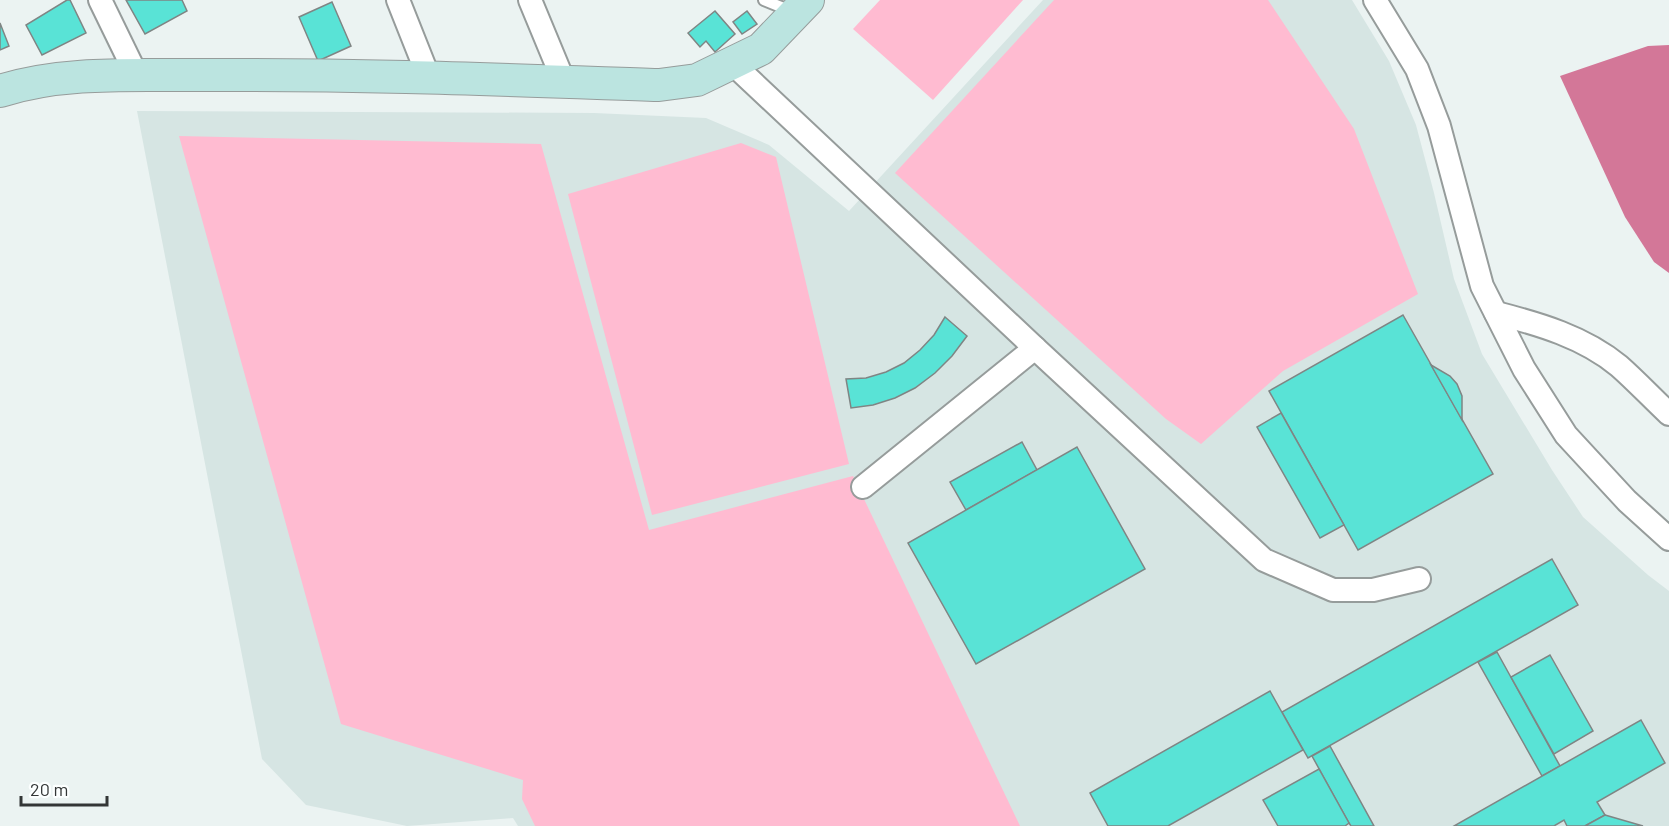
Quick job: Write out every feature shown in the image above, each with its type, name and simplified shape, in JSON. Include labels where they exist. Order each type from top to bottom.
[{"type":"street","points":[[100,0],[137,76]]},
{"type":"street","points":[[398,0],[429,78]]},
{"type":"street","points":[[530,0],[564,82]]},
{"type":"street","points":[[1375,0],[1417,69],[1439,126],[1482,286],[1524,369],[1566,435],[1627,501],[1669,539]]},
{"type":"street","points":[[0,90],[37,81],[89,76],[287,75],[659,85],[697,80],[761,49],[803,7]]},
{"type":"street","points":[[733,64],[1264,560],[1333,590],[1374,590],[1419,579]]},
{"type":"street","points":[[1496,314],[1546,326],[1590,348],[1617,365],[1669,414]]},
{"type":"street","points":[[863,487],[1035,348]]},
{"type":"lane","points":[[764,0],[803,7]]},
{"type":"shaded area","points":[[880,0],[1023,0],[933,100],[853,29]]},
{"type":"shaded area","points":[[1043,0],[1352,0],[1389,61],[1416,125],[1454,279],[1482,354],[1583,517],[1669,591],[1669,826],[518,826],[513,818],[407,826],[306,805],[262,759],[137,111],[594,113],[706,118],[769,145],[849,211]]},
{"type":"shaded area","points":[[1054,0],[1268,0],[1354,129],[1418,294],[1283,371],[1201,444],[1166,419],[895,173]]},
{"type":"shaded area","points":[[1669,45],[1669,273],[1654,262],[1625,217],[1560,76],[1648,46]]},
{"type":"shaded area","points":[[179,136],[541,144],[649,530],[853,476],[1020,826],[535,826],[522,799],[523,780],[341,724]]},
{"type":"shaded area","points":[[741,143],[776,157],[849,464],[652,515],[568,194]]},
{"type":"building","points":[[70,0],[86,33],[42,55],[26,25]]},
{"type":"building","points":[[126,0],[182,0],[187,11],[145,34]]},
{"type":"building","points":[[332,2],[351,46],[318,61],[299,17]]},
{"type":"building","points":[[715,11],[735,34],[715,52],[706,41],[700,47],[688,33]]},
{"type":"building","points":[[747,11],[757,24],[742,34],[733,22]]},
{"type":"building","points":[[0,23],[9,46],[0,50]]},
{"type":"building","points":[[1403,315],[1493,474],[1358,550],[1269,391]]},
{"type":"building","points":[[945,317],[967,336],[935,373],[915,388],[895,398],[873,405],[851,408],[846,379],[866,378],[904,363],[934,335]]},
{"type":"building","points":[[1431,365],[1450,376],[1457,384],[1462,396],[1462,420]]},
{"type":"building","points":[[1281,413],[1344,525],[1320,538],[1257,427]]},
{"type":"building","points":[[1022,442],[1037,470],[966,510],[950,482]]},
{"type":"building","points":[[1077,447],[1145,569],[976,664],[908,543]]},
{"type":"building","points":[[1552,559],[1578,605],[1308,758],[1282,712]]},
{"type":"building","points":[[1497,652],[1560,766],[1542,776],[1478,662]]},
{"type":"building","points":[[1550,655],[1593,731],[1554,754],[1511,677]]},
{"type":"building","points":[[1270,691],[1303,750],[1168,826],[1108,826],[1090,793]]},
{"type":"building","points":[[1641,720],[1665,763],[1597,802],[1605,815],[1585,826],[1567,826],[1564,820],[1554,826],[1454,826]]},
{"type":"building","points":[[1330,746],[1374,826],[1351,826],[1312,756]]},
{"type":"building","points":[[1319,769],[1349,823],[1345,826],[1278,826],[1263,800]]},
{"type":"building","points":[[1605,815],[1643,826],[1585,826]]}]
